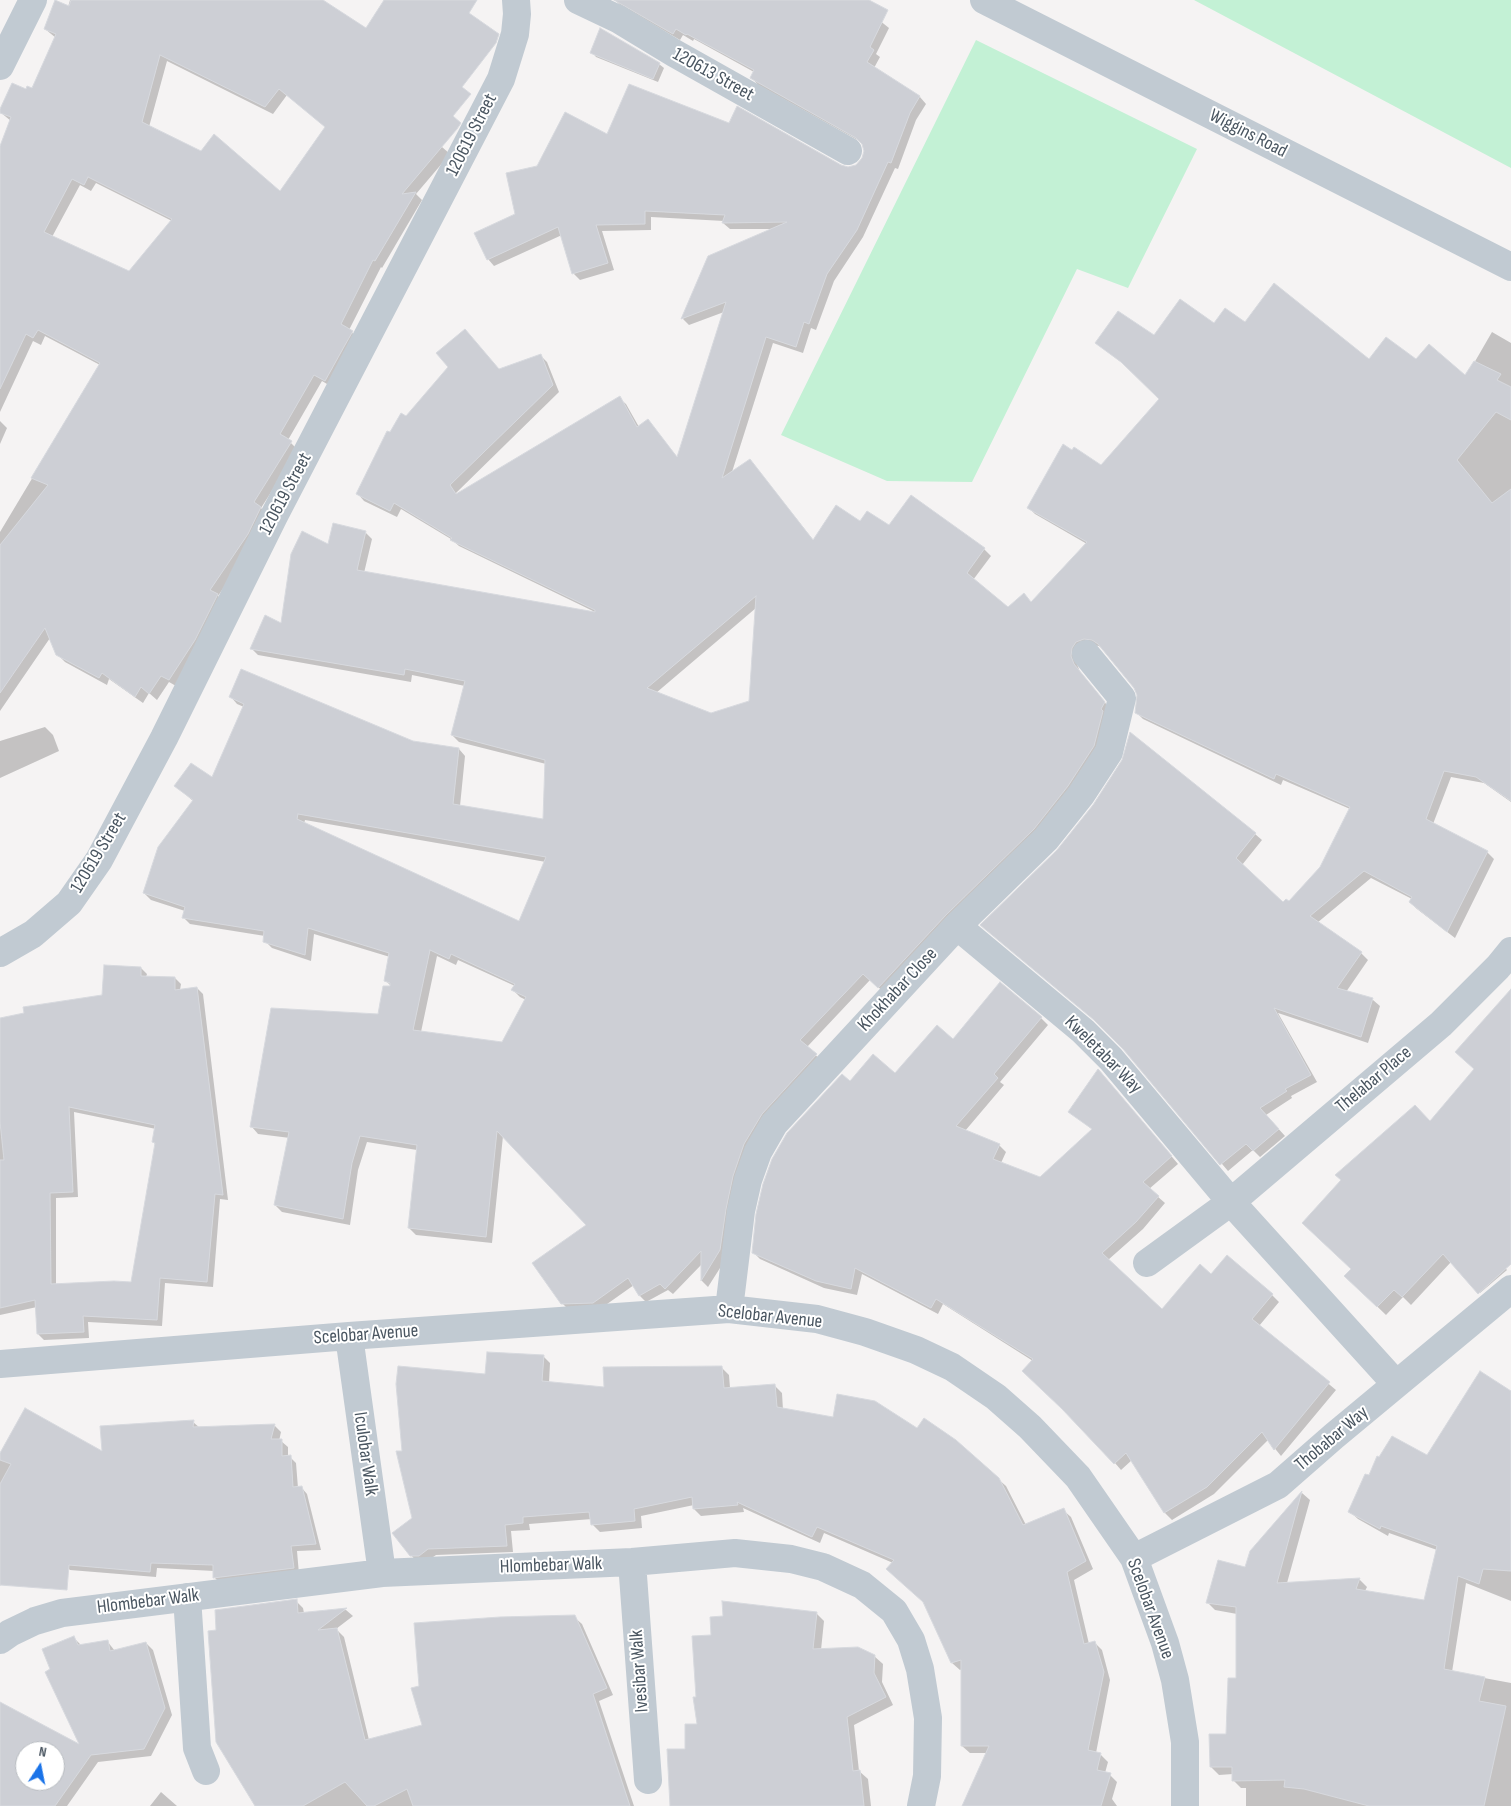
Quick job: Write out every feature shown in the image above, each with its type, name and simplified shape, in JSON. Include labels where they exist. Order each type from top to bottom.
[{"type":"street","points":[[0,66],[33,0]]},
{"type":"street","name":"120619 Street","points":[[0,953],[33,934],[69,903],[99,860],[164,738],[274,516],[501,78],[515,34],[516,0]]},
{"type":"street","name":"120613 Street","points":[[578,0],[618,19],[674,53],[848,150]]},
{"type":"street","name":"Wiggins Road","points":[[984,0],[1511,267]]},
{"type":"street","name":"Khokhabar Close","points":[[729,1309],[741,1211],[746,1188],[758,1152],[774,1124],[957,926],[1046,839],[1081,795],[1109,752],[1122,698],[1086,654]]},
{"type":"street","name":"Kweletabar Way","points":[[957,926],[1082,1031],[1111,1059],[1231,1202]]},
{"type":"street","name":"Thelabar Place","points":[[1147,1263],[1231,1202],[1441,1024],[1511,951]]},
{"type":"street","points":[[1231,1202],[1396,1384]]},
{"type":"street","name":"Thobabar Way","points":[[1134,1558],[1278,1485],[1511,1289]]},
{"type":"street","name":"Scelobar Avenue","points":[[0,1364],[349,1336],[729,1309],[816,1319],[865,1332],[916,1350],[952,1367],[996,1397],[1037,1434],[1078,1477],[1134,1558],[1165,1643],[1175,1680],[1185,1742],[1185,1806]]},
{"type":"street","name":"Iculobar Walk","points":[[349,1336],[382,1573]]},
{"type":"street","name":"Hlombebar Walk","points":[[0,1640],[35,1621],[62,1613],[382,1573],[632,1562],[735,1553],[791,1559],[823,1567],[862,1585],[894,1611],[911,1640],[920,1669],[928,1718],[927,1776],[921,1806]]},
{"type":"street","name":"Ivesibar Walk","points":[[632,1562],[648,1780]]},
{"type":"street","points":[[187,1596],[197,1748],[206,1771]]},
{"type":"green space","points":[[1194,0],[1511,0],[1511,168]]},
{"type":"green space","points":[[976,40],[1197,149],[1128,288],[1077,269],[972,482],[887,481],[781,435]]},
{"type":"building","points":[[55,0],[69,6],[71,0],[323,0],[366,28],[384,0],[477,0],[469,13],[499,34],[496,43],[462,87],[471,94],[453,116],[461,123],[402,194],[416,192],[375,261],[373,260],[341,324],[353,331],[325,381],[314,375],[280,434],[292,441],[254,502],[261,507],[248,534],[210,590],[218,594],[195,640],[169,680],[161,676],[149,694],[141,687],[135,697],[102,673],[99,678],[56,655],[45,628],[0,693],[0,545],[48,485],[31,478],[100,363],[38,330],[33,338],[26,334],[0,389],[0,146],[11,117],[0,113],[0,109],[12,83],[26,89],[27,86],[32,88],[56,34],[44,29]],"holes":[[[160,55],[265,107],[279,89],[325,127],[280,191],[214,134],[201,151],[142,122]],[[88,177],[172,219],[129,271],[44,232],[72,179],[84,185]]]},
{"type":"building","points":[[614,0],[869,0],[888,10],[870,47],[874,50],[867,62],[920,96],[910,113],[891,163],[888,162],[857,230],[827,274],[809,324],[804,322],[796,347],[766,337],[722,478],[750,459],[813,540],[836,505],[860,521],[867,511],[889,525],[911,495],[985,548],[967,573],[1008,607],[1024,593],[1031,602],[1087,542],[1027,508],[1063,444],[1072,450],[1074,447],[1101,465],[1159,399],[1121,362],[1095,343],[1118,311],[1154,335],[1180,299],[1214,323],[1225,308],[1245,322],[1274,283],[1369,359],[1386,337],[1416,359],[1429,344],[1465,375],[1474,361],[1501,374],[1497,380],[1511,387],[1511,420],[1496,412],[1457,460],[1492,503],[1511,489],[1511,801],[1476,777],[1444,771],[1426,819],[1488,851],[1447,932],[1409,902],[1412,897],[1364,871],[1310,916],[1362,952],[1337,988],[1373,998],[1361,1037],[1274,1008],[1311,1075],[1285,1089],[1287,1091],[1260,1108],[1279,1129],[1253,1151],[1246,1144],[1220,1165],[1123,1049],[1094,1020],[980,925],[1057,850],[1093,805],[1122,760],[1130,732],[1256,833],[1236,858],[1283,902],[1286,899],[1289,901],[1320,867],[1350,807],[1276,774],[1274,779],[1135,713],[1137,695],[1134,688],[1098,644],[1092,640],[1084,639],[1076,642],[1072,648],[1071,656],[1074,664],[1105,702],[1101,709],[1103,711],[1094,746],[1068,786],[1034,829],[946,915],[878,988],[863,974],[800,1040],[817,1054],[762,1114],[744,1144],[733,1176],[720,1250],[701,1281],[701,1251],[665,1289],[660,1284],[639,1296],[628,1278],[593,1303],[561,1304],[532,1263],[586,1225],[497,1131],[486,1237],[408,1228],[417,1145],[360,1136],[352,1163],[343,1219],[274,1205],[289,1132],[250,1127],[271,1008],[378,1014],[383,986],[390,986],[390,983],[384,981],[389,953],[308,928],[305,955],[263,942],[264,931],[182,918],[185,907],[143,893],[158,847],[193,800],[174,786],[191,763],[212,777],[244,704],[229,697],[241,669],[413,741],[459,748],[453,804],[543,819],[545,760],[451,735],[465,681],[405,669],[404,675],[250,649],[265,615],[281,623],[291,554],[302,531],[328,544],[333,523],[366,531],[357,570],[595,612],[595,610],[450,540],[452,538],[394,503],[390,511],[356,494],[387,431],[390,432],[401,413],[406,416],[448,367],[436,353],[465,329],[499,369],[541,354],[553,385],[450,485],[456,494],[620,396],[637,427],[648,419],[677,457],[726,302],[681,319],[708,256],[787,222],[722,223],[725,215],[645,211],[645,224],[596,225],[608,263],[572,274],[558,227],[487,260],[474,233],[515,214],[506,173],[537,166],[565,112],[607,134],[629,84],[729,123],[737,106],[841,165],[848,167],[856,165],[862,158],[864,151],[862,144],[856,138],[750,78],[754,70],[676,29],[673,34]],"holes":[[[756,596],[749,701],[711,713],[647,688]],[[298,814],[546,857],[519,921],[297,819]],[[430,950],[449,959],[451,954],[515,984],[511,990],[526,997],[502,1042],[413,1030]]]},
{"type":"building","points":[[600,28],[660,63],[653,79],[590,53]]},
{"type":"building","points":[[104,965],[141,967],[141,976],[175,977],[175,990],[197,987],[223,1195],[215,1194],[207,1282],[160,1278],[157,1320],[83,1316],[84,1332],[37,1334],[35,1300],[0,1308],[0,1160],[4,1160],[0,1122],[0,1018],[24,1013],[23,1007],[102,995]],"holes":[[[69,1107],[155,1125],[152,1142],[155,1143],[131,1282],[51,1284],[50,1193],[73,1192]]]},
{"type":"building","points":[[1000,982],[1042,1017],[994,1074],[998,1078],[956,1126],[1000,1144],[993,1159],[1040,1177],[1092,1129],[1068,1112],[1098,1069],[1172,1156],[1143,1182],[1159,1196],[1136,1222],[1102,1253],[1162,1309],[1200,1264],[1211,1274],[1227,1255],[1273,1294],[1252,1319],[1330,1382],[1274,1450],[1262,1432],[1207,1487],[1164,1513],[1126,1453],[1114,1464],[1062,1409],[1022,1371],[1033,1359],[936,1299],[931,1308],[855,1268],[851,1289],[816,1281],[752,1253],[756,1214],[763,1184],[772,1159],[787,1133],[842,1074],[850,1081],[873,1054],[895,1073],[937,1025],[953,1039]]},
{"type":"building","points":[[1511,989],[1511,1264],[1478,1294],[1443,1254],[1402,1297],[1394,1290],[1377,1307],[1344,1276],[1351,1269],[1302,1223],[1341,1180],[1335,1175],[1415,1105],[1430,1121],[1474,1069],[1455,1052]]},
{"type":"building","points":[[487,1352],[544,1355],[542,1381],[604,1387],[603,1367],[722,1366],[724,1388],[775,1384],[777,1407],[833,1417],[837,1394],[875,1401],[917,1428],[924,1418],[956,1440],[999,1478],[1023,1525],[1064,1508],[1086,1561],[1067,1572],[1084,1644],[1095,1641],[1104,1672],[1088,1750],[1101,1753],[1097,1770],[1111,1773],[1101,1806],[962,1806],[989,1746],[961,1746],[961,1660],[951,1663],[923,1602],[886,1569],[894,1560],[817,1527],[812,1537],[737,1502],[738,1505],[693,1509],[692,1497],[634,1509],[635,1521],[591,1525],[589,1512],[523,1517],[523,1523],[505,1525],[507,1546],[428,1549],[419,1556],[410,1556],[392,1533],[412,1518],[396,1451],[402,1451],[396,1384],[398,1366],[485,1374]]},
{"type":"building","points":[[1480,1371],[1511,1391],[1511,1571],[1483,1569],[1479,1584],[1458,1576],[1444,1669],[1485,1677],[1479,1701],[1506,1706],[1484,1806],[1369,1806],[1304,1789],[1284,1787],[1285,1780],[1232,1781],[1232,1767],[1210,1767],[1209,1734],[1226,1734],[1228,1678],[1236,1678],[1236,1607],[1206,1603],[1218,1560],[1245,1567],[1250,1551],[1302,1491],[1277,1583],[1360,1578],[1356,1589],[1424,1600],[1437,1546],[1381,1526],[1380,1529],[1348,1512],[1365,1474],[1369,1475],[1377,1456],[1379,1457],[1392,1436],[1427,1455]]},
{"type":"building","points":[[25,1408],[102,1451],[100,1426],[194,1420],[193,1427],[275,1424],[271,1439],[282,1439],[282,1456],[291,1455],[293,1487],[302,1486],[316,1544],[291,1546],[294,1568],[213,1578],[213,1565],[151,1563],[150,1572],[69,1565],[67,1590],[0,1585],[0,1484],[11,1464],[0,1460],[0,1453]]},
{"type":"building","points":[[297,1599],[298,1613],[347,1608],[318,1630],[337,1628],[365,1740],[422,1725],[411,1688],[419,1686],[414,1623],[500,1617],[575,1615],[607,1688],[593,1694],[630,1806],[413,1806],[407,1789],[374,1806],[367,1806],[345,1782],[303,1806],[255,1806],[216,1742],[208,1631],[216,1630],[215,1610]]},
{"type":"building","points":[[722,1601],[817,1612],[813,1649],[858,1647],[875,1655],[874,1673],[886,1697],[847,1717],[853,1771],[860,1770],[864,1806],[670,1806],[667,1749],[685,1749],[685,1724],[697,1724],[693,1697],[696,1697],[692,1636],[711,1635],[710,1617],[723,1616]]},
{"type":"building","points":[[74,1636],[78,1645],[108,1640],[110,1651],[146,1642],[165,1708],[144,1749],[91,1755],[55,1806],[0,1806],[0,1702],[79,1744],[45,1672],[50,1669],[42,1649]]}]
